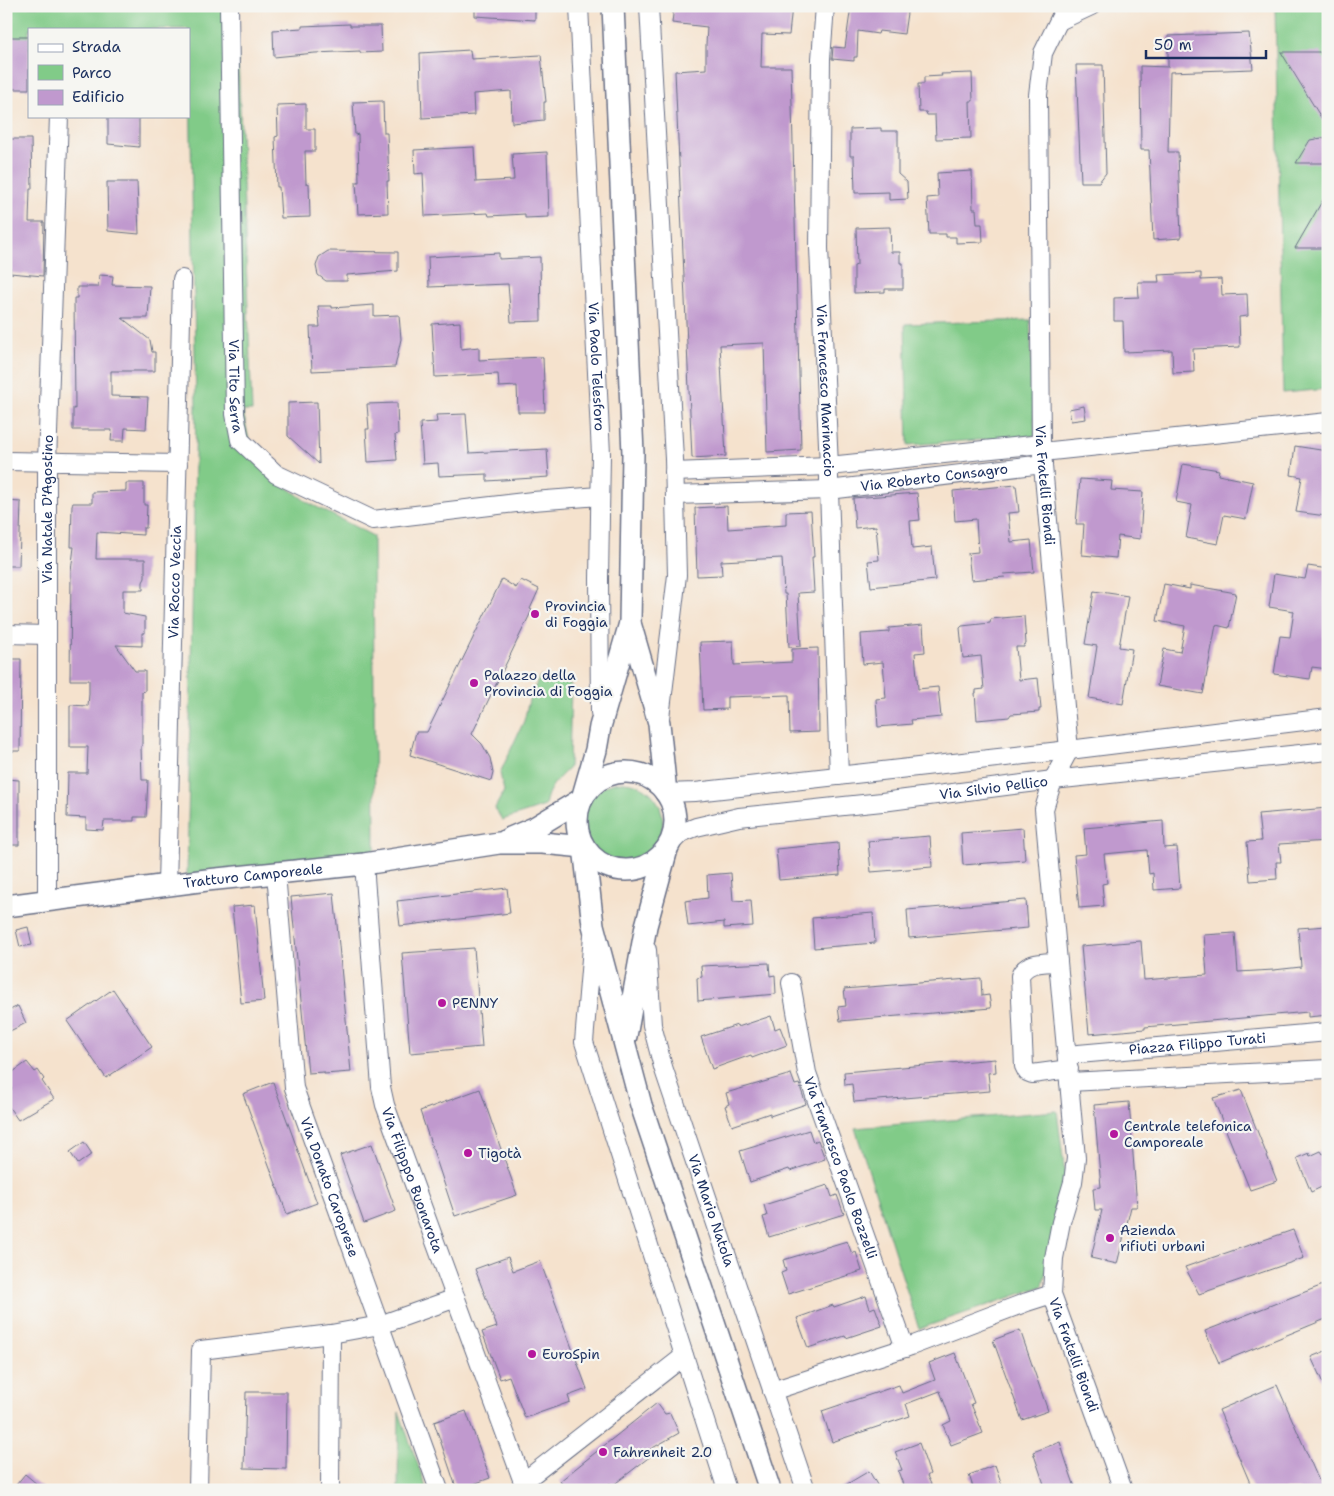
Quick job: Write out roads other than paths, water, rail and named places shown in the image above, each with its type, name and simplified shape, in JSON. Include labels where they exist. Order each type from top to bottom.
[{"type":"street","name":"Via Tito Serra","points":[[229,6],[235,414],[240,440],[276,474],[373,520],[533,501],[600,496]]},
{"type":"street","name":"Via Paolo Telesforo","points":[[579,6],[600,454],[598,579],[600,727]]},
{"type":"street","name":"Via Paolo Telesforo","points":[[582,799],[630,622],[633,453],[613,6]]},
{"type":"street","name":"Via Paolo Telesforo","points":[[649,6],[675,494],[676,575],[659,723]]},
{"type":"street","name":"Via Francesco Marinaccio","points":[[825,6],[821,58],[819,248],[829,466],[839,776]]},
{"type":"street","points":[[1062,13],[1091,6]]},
{"type":"street","name":"Via Fratelli Biondi","points":[[1062,13],[1042,53],[1038,95],[1042,453],[1069,750],[1053,780],[1044,809],[1076,1158],[1073,1182],[1061,1222],[1054,1258],[1052,1294],[1123,1490]]},
{"type":"street","name":"Via Natale D'Agostino","points":[[47,901],[47,462],[59,118]]},
{"type":"street","name":"Via Rocco Veccia","points":[[167,886],[182,279]]},
{"type":"street","name":"Via Roberto Consagro","points":[[674,472],[829,466],[1042,453],[1328,422]]},
{"type":"street","name":"Via Roberto Consagro","points":[[675,494],[829,490],[1042,453]]},
{"type":"street","points":[[6,461],[178,464]]},
{"type":"street","name":"Via Paolo Telesforo","points":[[630,622],[659,723],[666,793]]},
{"type":"street","points":[[6,634],[47,635]]},
{"type":"street","name":"Via Silvio Pellico","points":[[666,793],[1069,750],[1328,718]]},
{"type":"street","name":"Via Silvio Pellico","points":[[668,846],[681,833],[696,827],[739,817],[892,801],[1053,780],[1328,751]]},
{"type":"street","points":[[630,773],[644,776],[656,783],[666,793],[673,808],[672,837],[668,846],[652,863],[642,868],[631,870],[616,869],[602,864],[584,847],[578,832],[578,814],[582,799],[596,783],[610,775],[630,773]]},
{"type":"street","name":"Tratturo Camporeale","points":[[499,843],[534,828],[582,799]]},
{"type":"street","name":"Tratturo Camporeale","points":[[6,906],[276,872],[364,864],[499,843],[542,843],[584,847]]},
{"type":"street","name":"Via Mario Natola","points":[[624,1043],[646,926],[668,846]]},
{"type":"street","name":"Via Mario Natola","points":[[584,847],[593,925],[641,1105],[770,1490]]},
{"type":"street","name":"Via Filipppo Buonarota","points":[[364,864],[383,1096],[525,1486],[684,1356]]},
{"type":"street","name":"Via Donato Caroprese","points":[[276,872],[294,1088],[439,1490]]},
{"type":"street","name":"Via Mario Natola","points":[[593,925],[584,1042],[727,1490]]},
{"type":"street","name":"Via Mario Natola","points":[[646,926],[649,996],[654,1033],[806,1490]]},
{"type":"street","points":[[1058,962],[1029,965],[1023,969],[1020,976],[1024,1066],[1027,1072],[1032,1074],[1068,1069],[1328,1069]]},
{"type":"street","name":"Via Francesco Paolo Bozzelli","points":[[791,984],[807,1073],[905,1348]]},
{"type":"street","name":"Piazza Filippo Turati","points":[[1068,1069],[1328,1032]]},
{"type":"street","points":[[772,1391],[905,1348],[1052,1294]]},
{"type":"street","points":[[198,1490],[201,1350],[331,1334],[380,1325],[456,1298]]},
{"type":"street","points":[[330,1490],[331,1334]]},
{"type":"place","name":"Provincia di Foggia","points":[[535,614]]},
{"type":"place","name":"Palazzo della Provincia di Foggia","points":[[474,683]]},
{"type":"place","name":"PENNY","points":[[442,1003]]},
{"type":"place","name":"Centrale telefonica Camporeale","points":[[1114,1134]]},
{"type":"place","name":"Tigotà","points":[[468,1153]]},
{"type":"place","name":"Azienda rifiuti urbani","points":[[1110,1238]]},
{"type":"place","name":"EuroSpin","points":[[532,1354]]},
{"type":"place","name":"Fahrenheit 2.0","points":[[603,1452]]}]
